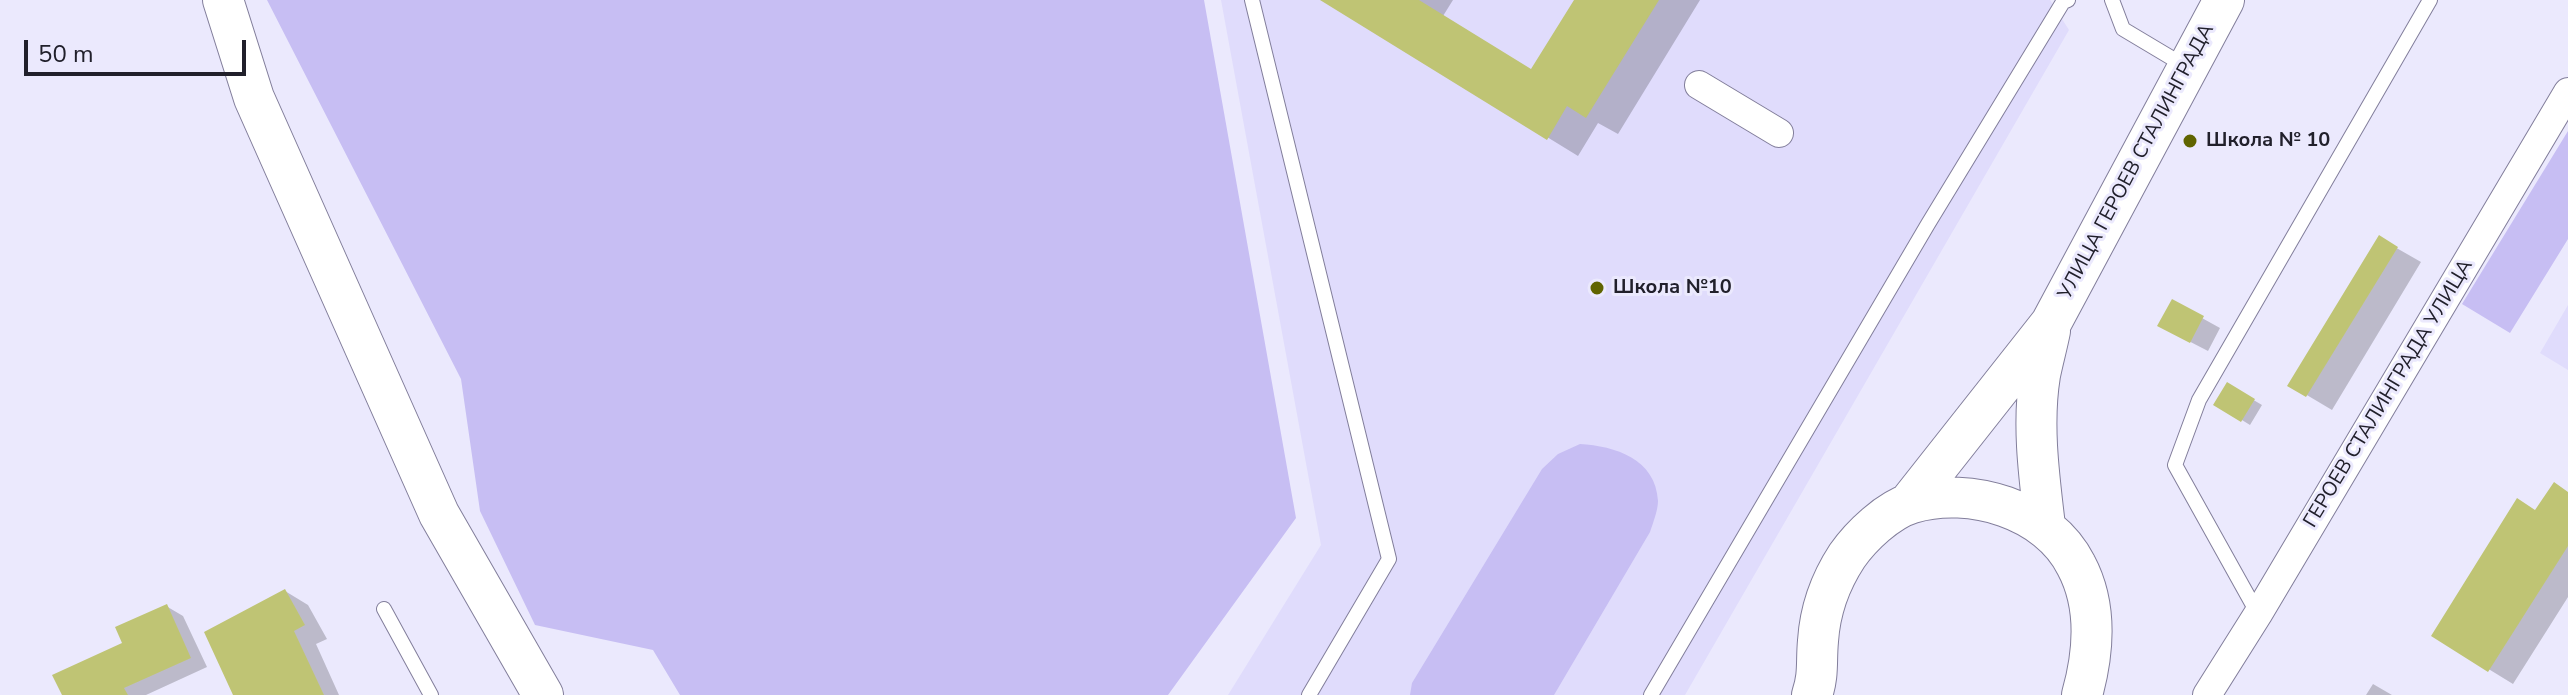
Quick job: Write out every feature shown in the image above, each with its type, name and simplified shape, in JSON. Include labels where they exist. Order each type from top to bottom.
[{"type":"main road","points":[[223,0],[254,98],[439,514],[543,695]]},
{"type":"main road","name":"УЛИЦА ГЕРОЕВ СТАЛИНГРАДА","points":[[1909,503],[2051,323],[2224,0]]},
{"type":"main road","name":"УЛИЦА ГЕРОЕВ СТАЛИНГРАДА","points":[[2045,526],[2037,429],[2040,377],[2051,323]]},
{"type":"main road","points":[[1820,688],[1817,642],[1822,607],[1832,582],[1862,536],[1909,503],[1948,496],[2005,508],[2045,526],[2076,564],[2086,590],[2093,636],[2082,695]]},
{"type":"street","points":[[1699,85],[1779,133]]},
{"type":"street","name":"ГЕРОЕВ СТАЛИНГРАДА УЛИЦА","points":[[2207,695],[2568,92]]},
{"type":"lane","points":[[1252,0],[1389,559],[1309,695]]},
{"type":"lane","points":[[1651,695],[1928,224],[2063,2],[2068,0]]},
{"type":"lane","points":[[2112,0],[2123,29],[2187,67]]},
{"type":"lane","points":[[2258,614],[2175,465],[2199,400],[2430,0]]},
{"type":"lane","points":[[384,609],[431,695]]},
{"type":"shaded area","points":[[267,0],[1204,0],[1296,518],[1168,695],[680,695],[653,650],[535,625],[480,511],[461,379]]},
{"type":"shaded area","name":"Школа №10","points":[[1221,0],[2050,0],[2069,30],[1685,695],[1228,695],[1321,545]]},
{"type":"shaded area","points":[[2568,131],[2568,239],[2510,333],[2462,304]]},
{"type":"shaded area","points":[[2568,305],[2568,370],[2540,353]]},
{"type":"shaded area","points":[[1580,444],[1620,452],[1642,465],[1656,487],[1658,505],[1650,532],[1554,695],[1410,695],[1412,683],[1542,469],[1558,454]]},
{"type":"building","points":[[1320,0],[1419,0],[1531,69],[1574,0],[1659,0],[1586,118],[1567,106],[1547,140]]},
{"type":"building","points":[[2379,235],[2398,247],[2306,397],[2287,386]]},
{"type":"building","points":[[2172,299],[2204,316],[2190,343],[2157,326]]},
{"type":"building","points":[[2227,382],[2255,399],[2241,422],[2213,405]]},
{"type":"building","points":[[2554,482],[2568,492],[2568,546],[2488,672],[2431,636],[2517,498],[2535,510]]},
{"type":"building","points":[[285,589],[305,625],[294,631],[324,695],[233,695],[204,632]]},
{"type":"building","points":[[167,604],[191,658],[124,688],[128,695],[62,695],[52,675],[122,643],[115,627]]},
{"type":"place","name":"Школа № 10","points":[[2190,141]]},
{"type":"place","name":"Школа №10","points":[[1597,288]]}]
